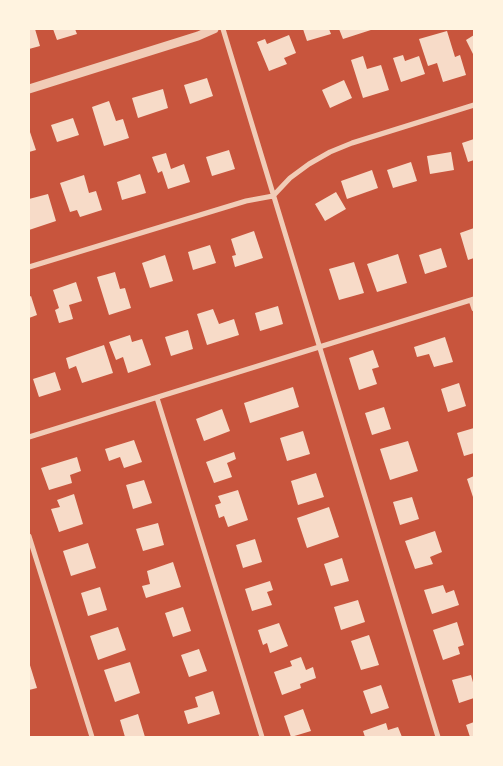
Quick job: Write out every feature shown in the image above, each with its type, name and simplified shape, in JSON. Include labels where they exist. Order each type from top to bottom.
[{"type":"street","points":[[29,89],[198,36],[214,29]]},
{"type":"street","points":[[222,29],[438,737]]},
{"type":"street","points":[[29,267],[246,201],[273,196],[290,178],[330,152],[352,143],[474,105]]},
{"type":"street","points":[[29,437],[473,300],[474,309]]},
{"type":"street","points":[[157,398],[262,737]]},
{"type":"street","points":[[29,536],[92,737]]},
{"type":"building","points":[[29,29],[35,29],[40,46],[29,49]]},
{"type":"building","points":[[53,29],[75,29],[77,34],[57,40]]},
{"type":"building","points":[[303,29],[329,29],[331,34],[307,41]]},
{"type":"building","points":[[339,29],[374,29],[343,39]]},
{"type":"building","points":[[447,31],[455,57],[460,55],[466,75],[443,82],[437,63],[428,66],[419,39]]},
{"type":"building","points":[[289,35],[296,53],[284,58],[287,64],[269,71],[257,42],[265,39],[267,44]]},
{"type":"building","points":[[474,35],[474,56],[466,40]]},
{"type":"building","points":[[403,55],[405,61],[419,56],[425,74],[401,82],[393,58]]},
{"type":"building","points":[[363,56],[367,69],[381,65],[389,90],[363,98],[351,60]]},
{"type":"building","points":[[207,78],[213,96],[190,104],[184,85]]},
{"type":"building","points":[[344,80],[352,98],[330,108],[322,90]]},
{"type":"building","points":[[163,89],[168,108],[138,118],[132,98]]},
{"type":"building","points":[[109,101],[116,121],[123,119],[129,138],[104,146],[92,107]]},
{"type":"building","points":[[73,118],[79,135],[57,142],[51,125]]},
{"type":"building","points":[[29,129],[36,150],[29,152]]},
{"type":"building","points":[[474,139],[474,160],[468,162],[462,143]]},
{"type":"building","points":[[229,150],[235,169],[212,176],[206,157]]},
{"type":"building","points":[[451,152],[454,170],[430,174],[427,156]]},
{"type":"building","points":[[166,153],[171,169],[184,164],[190,182],[168,189],[162,171],[158,173],[152,157]]},
{"type":"building","points":[[411,162],[417,181],[393,188],[387,170]]},
{"type":"building","points":[[372,170],[378,188],[347,199],[341,181]]},
{"type":"building","points":[[140,174],[146,193],[122,200],[117,182]]},
{"type":"building","points":[[84,175],[89,193],[96,191],[102,210],[80,217],[77,210],[70,212],[60,183]]},
{"type":"building","points":[[336,192],[346,209],[325,221],[315,204]]},
{"type":"building","points":[[48,194],[56,221],[29,230],[29,199]]},
{"type":"building","points":[[474,228],[474,258],[468,260],[460,233]]},
{"type":"building","points":[[254,231],[263,258],[235,267],[232,256],[236,255],[231,239]]},
{"type":"building","points":[[210,245],[216,263],[193,270],[188,252]]},
{"type":"building","points":[[441,248],[447,267],[425,274],[419,255]]},
{"type":"building","points":[[398,254],[407,283],[377,292],[367,264]]},
{"type":"building","points":[[165,255],[173,281],[150,288],[142,263]]},
{"type":"building","points":[[354,262],[364,293],[339,300],[329,269]]},
{"type":"building","points":[[115,272],[120,289],[125,288],[131,308],[109,315],[97,277]]},
{"type":"building","points":[[76,282],[82,301],[69,305],[73,319],[59,323],[55,310],[59,308],[53,290]]},
{"type":"building","points":[[31,296],[37,315],[29,318],[29,297]]},
{"type":"building","points":[[278,306],[283,324],[260,331],[255,313]]},
{"type":"building","points":[[213,309],[219,324],[234,319],[239,335],[207,345],[197,314]]},
{"type":"building","points":[[188,330],[193,349],[171,356],[165,337]]},
{"type":"building","points":[[130,335],[132,342],[142,339],[151,365],[128,373],[123,357],[116,360],[109,342]]},
{"type":"building","points":[[445,337],[453,362],[434,367],[429,354],[417,357],[414,347]]},
{"type":"building","points":[[104,345],[113,373],[82,383],[76,366],[69,369],[66,358]]},
{"type":"building","points":[[373,350],[379,367],[372,369],[377,384],[359,390],[349,358]]},
{"type":"building","points":[[55,372],[61,390],[39,397],[33,379]]},
{"type":"building","points":[[459,383],[466,406],[448,412],[441,389]]},
{"type":"building","points":[[293,387],[299,407],[250,423],[244,403]]},
{"type":"building","points":[[384,407],[391,429],[372,435],[365,413]]},
{"type":"building","points":[[222,409],[230,431],[204,441],[196,419]]},
{"type":"building","points":[[474,428],[474,453],[464,456],[457,433]]},
{"type":"building","points":[[303,431],[310,454],[287,461],[280,438]]},
{"type":"building","points":[[134,440],[142,462],[124,468],[120,457],[109,461],[105,449]]},
{"type":"building","points":[[408,441],[418,471],[390,480],[380,449]]},
{"type":"building","points":[[234,452],[236,459],[227,463],[232,477],[214,483],[206,462]]},
{"type":"building","points":[[77,457],[81,471],[70,475],[72,483],[49,490],[41,468]]},
{"type":"building","points":[[316,473],[324,497],[298,505],[291,481]]},
{"type":"building","points":[[474,476],[474,500],[467,479]]},
{"type":"building","points":[[144,480],[152,503],[133,509],[126,485]]},
{"type":"building","points":[[238,490],[248,520],[228,527],[224,516],[219,518],[215,505],[221,503],[218,496]]},
{"type":"building","points":[[74,494],[83,524],[59,532],[51,509],[60,507],[57,500]]},
{"type":"building","points":[[412,497],[419,519],[400,525],[393,502]]},
{"type":"building","points":[[329,507],[339,537],[307,548],[297,518]]},
{"type":"building","points":[[158,523],[164,545],[143,551],[136,529]]},
{"type":"building","points":[[435,531],[442,552],[430,557],[433,564],[415,569],[405,541]]},
{"type":"building","points":[[255,539],[262,562],[243,568],[236,545]]},
{"type":"building","points":[[88,543],[96,568],[71,576],[63,551]]},
{"type":"building","points":[[342,558],[349,581],[331,586],[324,564]]},
{"type":"building","points":[[173,562],[181,587],[146,598],[142,586],[150,584],[147,571]]},
{"type":"building","points":[[270,581],[273,590],[267,592],[272,605],[252,611],[245,589]]},
{"type":"building","points":[[443,585],[446,593],[454,590],[459,605],[432,614],[424,590]]},
{"type":"building","points":[[100,587],[107,610],[88,616],[81,593]]},
{"type":"building","points":[[358,600],[365,622],[341,630],[334,607]]},
{"type":"building","points":[[183,607],[191,631],[173,637],[165,613]]},
{"type":"building","points":[[457,622],[464,645],[458,647],[460,654],[443,660],[433,630]]},
{"type":"building","points":[[279,623],[288,646],[270,653],[267,643],[263,645],[258,630]]},
{"type":"building","points":[[118,627],[126,650],[98,660],[90,636]]},
{"type":"building","points":[[369,635],[379,665],[361,670],[351,641]]},
{"type":"building","points":[[199,649],[207,671],[189,677],[181,655]]},
{"type":"building","points":[[301,657],[306,670],[313,667],[316,678],[300,684],[301,688],[282,695],[274,672],[292,666],[290,661]]},
{"type":"building","points":[[29,662],[37,688],[29,690]]},
{"type":"building","points":[[130,662],[140,693],[115,702],[104,670]]},
{"type":"building","points":[[471,675],[474,686],[474,698],[459,703],[452,680]]},
{"type":"building","points":[[381,685],[389,708],[371,714],[363,691]]},
{"type":"building","points":[[213,691],[220,714],[188,724],[184,711],[198,707],[195,697]]},
{"type":"building","points":[[303,709],[311,731],[291,737],[284,716]]},
{"type":"building","points":[[138,714],[145,737],[125,737],[120,720]]},
{"type":"building","points":[[474,722],[474,737],[470,737],[466,725]]},
{"type":"building","points":[[386,723],[388,730],[398,727],[402,737],[365,737],[363,731]]}]
